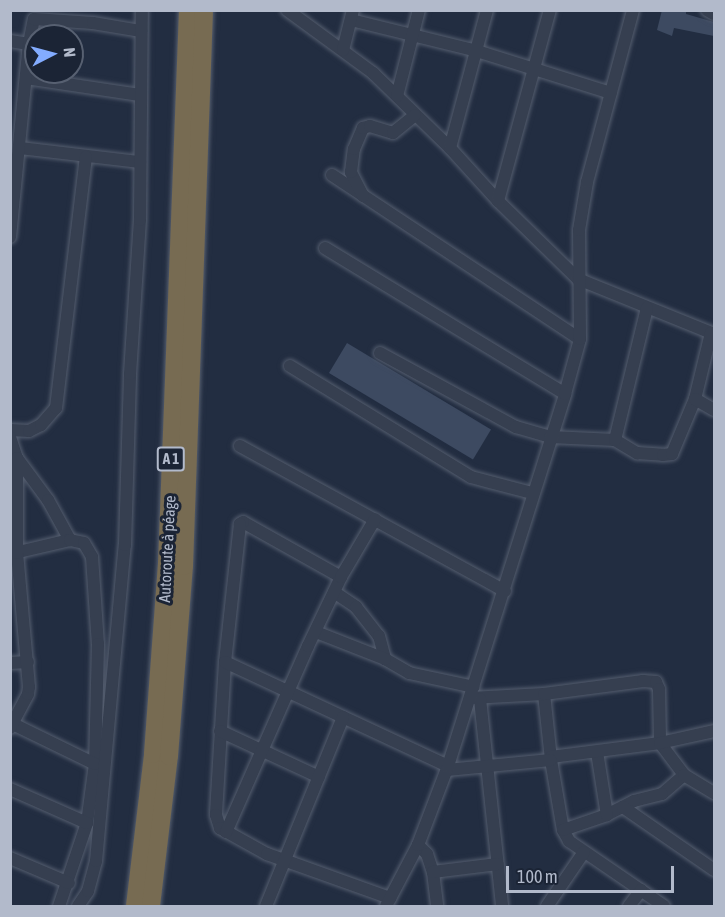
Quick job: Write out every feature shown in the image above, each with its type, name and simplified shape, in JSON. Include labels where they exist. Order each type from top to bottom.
[{"type":"highway","name":"Autoroute à péage","points":[[135,906],[153,754],[167,564],[189,10]]},
{"type":"highway","name":"A 1","points":[[151,906],[169,756],[184,566],[204,10]]},
{"type":"street","points":[[78,906],[88,891],[96,861],[125,545],[130,374],[140,220],[142,10]]},
{"type":"street","points":[[287,10],[343,50],[397,96],[450,148],[498,201],[578,279],[713,333],[695,399],[672,454],[637,453],[615,440],[550,437],[516,427],[380,354]]},
{"type":"street","points":[[397,96],[419,10]]},
{"type":"street","points":[[450,148],[487,10]]},
{"type":"street","points":[[498,201],[550,10]]},
{"type":"street","points":[[342,577],[241,522],[225,662],[216,815],[219,828],[283,861],[388,902],[418,845],[475,695],[532,493],[566,394],[580,339],[582,313],[578,279],[579,230],[587,182],[633,10]]},
{"type":"street","points":[[706,10],[714,14]]},
{"type":"street","points":[[343,50],[352,15],[412,36],[477,51],[611,93]]},
{"type":"street","points":[[32,24],[38,18],[141,31]]},
{"type":"street","points":[[10,237],[25,84]]},
{"type":"street","points":[[66,84],[140,95]]},
{"type":"street","points":[[364,198],[351,172],[354,148],[363,128],[370,126],[393,134],[415,115]]},
{"type":"street","points":[[20,148],[140,162]]},
{"type":"street","points":[[10,430],[29,431],[41,425],[56,408],[86,157]]},
{"type":"street","points":[[332,175],[580,339]]},
{"type":"street","points":[[325,248],[566,394]]},
{"type":"street","points":[[615,440],[647,308]]},
{"type":"street","points":[[290,366],[471,477],[532,493]]},
{"type":"street","points":[[695,399],[714,410]]},
{"type":"street","points":[[10,437],[17,458],[48,500],[70,540]]},
{"type":"street","points":[[240,446],[505,591]]},
{"type":"street","points":[[17,458],[14,554],[27,662],[28,694],[12,726],[95,764]]},
{"type":"street","points":[[226,832],[261,749],[334,592],[375,519]]},
{"type":"street","points":[[14,554],[70,540],[84,543],[92,557],[98,645],[95,764],[87,823],[69,883],[59,906]]},
{"type":"street","points":[[334,592],[356,607],[368,621],[379,636],[385,659]]},
{"type":"street","points":[[316,632],[385,659],[409,673],[475,695],[544,694],[643,681],[656,682],[659,689],[660,743],[684,775],[714,793]]},
{"type":"street","points":[[10,663],[27,662]]},
{"type":"street","points":[[225,662],[447,768],[488,766],[597,752],[660,743],[714,731]]},
{"type":"street","points":[[544,694],[551,758],[563,830],[574,846],[664,906]]},
{"type":"street","points":[[475,695],[488,766],[502,906]]},
{"type":"street","points":[[266,906],[343,717]]},
{"type":"street","points":[[220,731],[319,777]]},
{"type":"street","points":[[597,752],[607,815]]},
{"type":"street","points":[[563,830],[668,791],[684,775]]},
{"type":"street","points":[[10,789],[87,823]]},
{"type":"street","points":[[623,807],[714,870]]},
{"type":"street","points":[[418,845],[427,854],[433,872],[437,906]]},
{"type":"street","points":[[547,906],[584,852]]},
{"type":"street","points":[[10,858],[69,883]]},
{"type":"street","points":[[433,872],[498,864]]},
{"type":"street","points":[[629,906],[641,890]]},
{"type":"building","points":[[662,10],[686,10],[686,14],[714,22],[714,36],[674,28],[672,36],[657,30]]},
{"type":"building","points":[[347,343],[491,430],[473,460],[329,373]]}]
